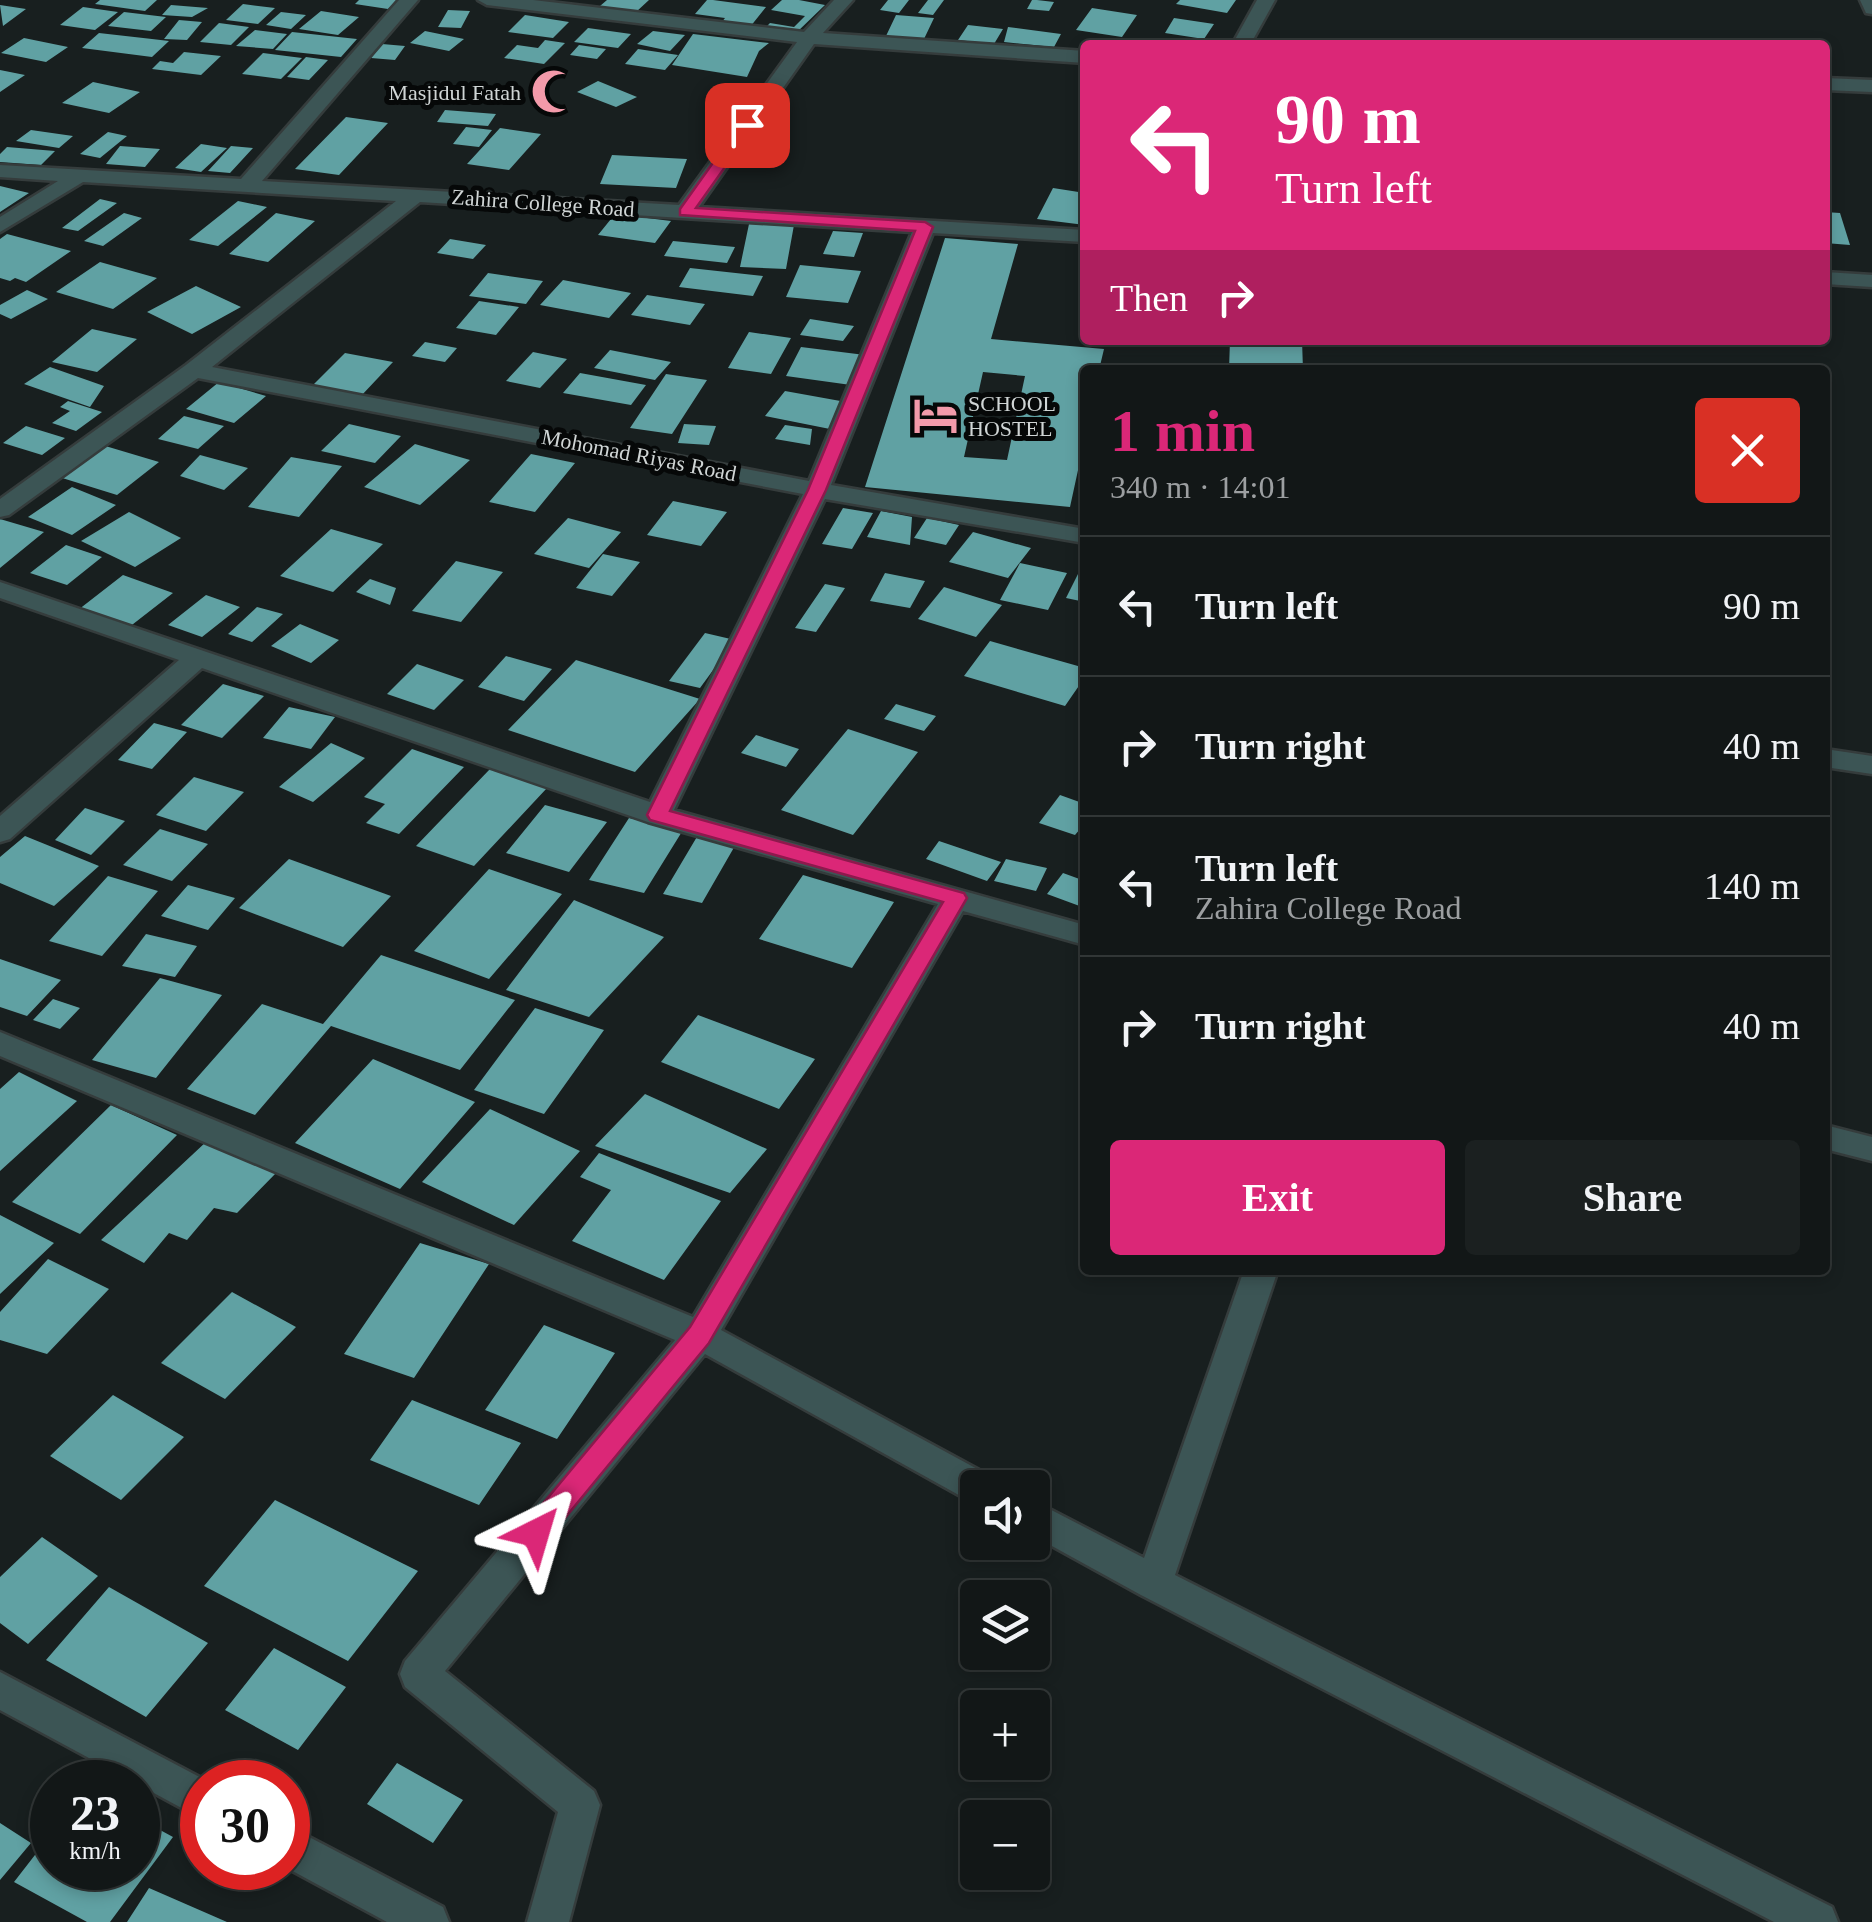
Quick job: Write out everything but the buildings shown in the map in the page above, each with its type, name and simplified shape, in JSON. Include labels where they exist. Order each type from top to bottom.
[{"type":"street","points":[[246,185],[409,0]]},
{"type":"street","points":[[487,0],[809,38],[1080,57]]},
{"type":"street","points":[[686,212],[809,38],[844,0]]},
{"type":"street","points":[[1244,40],[1266,0]]},
{"type":"street","points":[[1869,0],[1872,9]]},
{"type":"street","points":[[1830,84],[1872,86]]},
{"type":"street","name":"Zahira College Road","points":[[0,172],[1080,236]]},
{"type":"street","points":[[0,226],[80,176]]},
{"type":"street","points":[[0,510],[194,370],[416,195]]},
{"type":"street","points":[[658,815],[817,490],[925,227]]},
{"type":"street","points":[[1830,278],[1872,280]]},
{"type":"street","name":"Mohomad Riyas Road","points":[[194,370],[817,490],[1080,535]]},
{"type":"street","points":[[0,590],[658,815],[1080,934]]},
{"type":"street","points":[[0,832],[197,658]]},
{"type":"street","points":[[1830,759],[1872,765]]},
{"type":"street","points":[[548,1922],[580,1804],[419,1674],[700,1335],[956,898]]},
{"type":"street","points":[[0,1042],[700,1335],[960,1477]]},
{"type":"street","points":[[1830,1137],[1872,1149]]},
{"type":"street","points":[[1154,1583],[1259,1275]]},
{"type":"street","points":[[1050,1526],[1154,1583],[1817,1922]]},
{"type":"street","points":[[0,1690],[180,1788]]},
{"type":"street","points":[[310,1858],[428,1922]]},
{"type":"place","name":"Masjidul Fatah","points":[[554,92]]},
{"type":"place","name":"SCHOOL HOSTEL","points":[[935,416]]},
{"type":"route","points":[[536,1533],[700,1335],[956,898],[658,815],[817,490],[925,227],[686,212],[747,125]]}]
